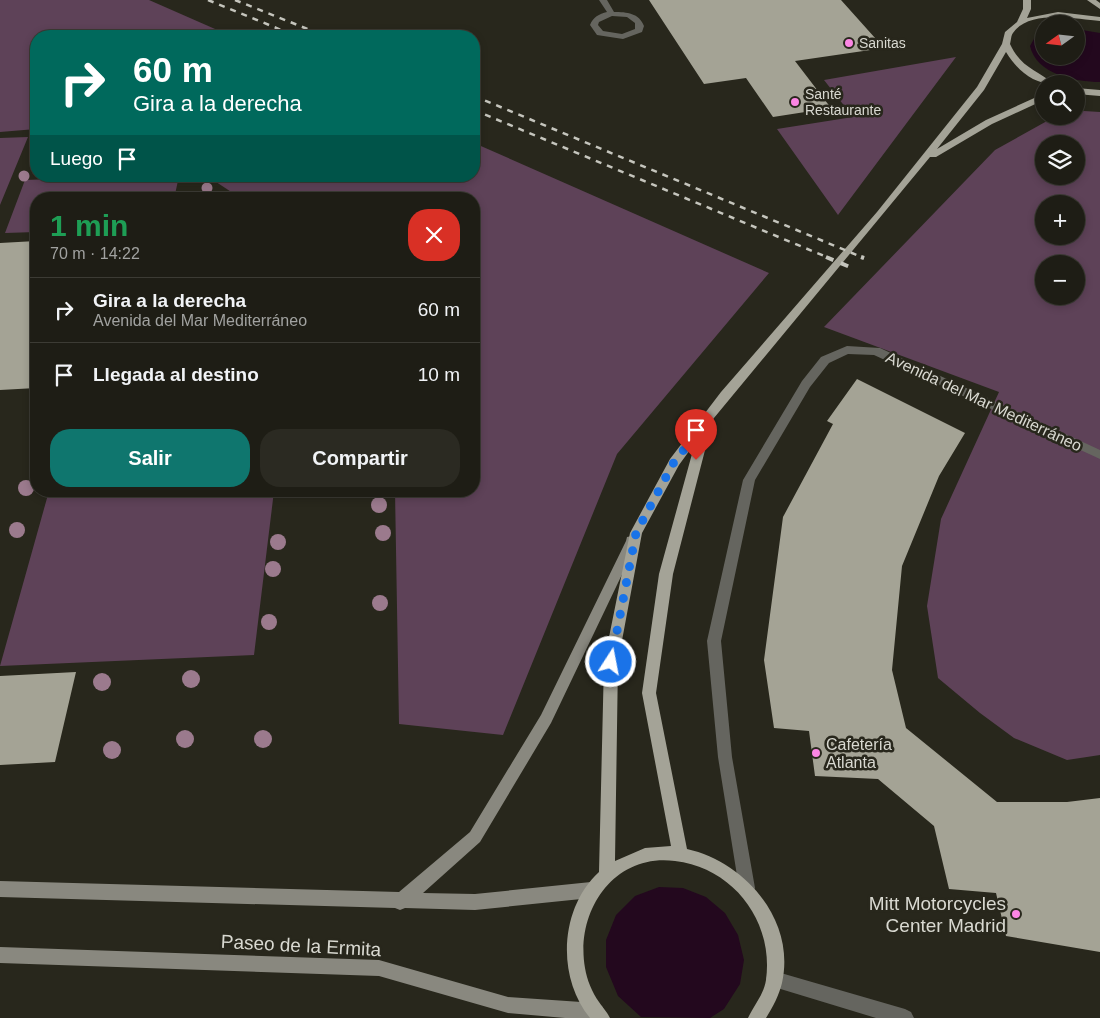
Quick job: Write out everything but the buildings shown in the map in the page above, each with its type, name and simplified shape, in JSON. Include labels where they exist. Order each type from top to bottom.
[{"type":"main road","points":[[1020,23],[1027,9],[1027,0]]},
{"type":"main road","points":[[1091,0],[1100,7]]},
{"type":"main road","points":[[400,902],[475,837],[546,719],[636,533],[674,462],[726,395],[880,214],[981,88],[1006,44],[1009,32],[1020,23],[1037,17],[1058,14],[1100,19]]},
{"type":"main road","points":[[1006,44],[1011,57],[1024,69],[1035,75]]},
{"type":"main road","points":[[1085,92],[1100,93]]},
{"type":"main road","points":[[926,158],[989,122],[1035,101]]},
{"type":"main road","points":[[680,853],[649,692],[666,574],[706,422]]},
{"type":"main road","points":[[607,874],[611,662],[636,533]]},
{"type":"main road","points":[[599,1015],[580,982],[574,950],[578,918],[591,890],[607,874],[629,860],[654,854],[680,853],[704,860],[727,871],[747,888],[764,915],[774,946],[774,979],[767,1000],[757,1018]]},
{"type":"main road","points":[[0,890],[400,902],[475,902],[591,890]]},
{"type":"main road","name":"Paseo de la Ermita","points":[[0,955],[379,968],[508,1005],[599,1015]]},
{"type":"street","points":[[603,0],[612,14]]},
{"type":"street","points":[[612,14],[622,14],[636,18],[640,26],[639,30],[622,37],[600,33],[594,25],[595,21],[598,18],[612,14]]},
{"type":"street","name":"Avenida del Mar Mediterráneo","points":[[747,888],[725,757],[714,641],[749,480],[806,384],[825,360],[847,350],[876,351],[1100,455]]},
{"type":"street","points":[[774,979],[905,1018]]},
{"type":"shaded area","points":[[0,0],[149,0],[217,30],[30,30],[30,130],[0,132]]},
{"type":"shaded area","points":[[1085,30],[1100,33],[1100,82],[1085,81],[1085,75],[1060,75],[1048,70],[1042,65],[1085,65]]},
{"type":"shaded area","points":[[1035,37],[1035,57],[1034,56],[1030,46]]},
{"type":"shaded area","points":[[956,57],[838,215],[777,129],[853,117],[824,80]]},
{"type":"shaded area","points":[[1085,111],[1100,112],[1100,755],[1067,760],[1014,738],[938,678],[927,606],[941,519],[999,392],[824,327],[995,150],[1040,125],[1085,125]]},
{"type":"shaded area","points":[[28,137],[0,205],[0,138]]},
{"type":"shaded area","points":[[480,146],[769,273],[617,454],[503,735],[399,724],[395,497],[480,497],[480,192],[231,192],[216,182],[480,182]]},
{"type":"shaded area","points":[[25,180],[30,180],[30,182],[178,182],[176,192],[30,192],[30,232],[5,233]]},
{"type":"shaded area","points":[[47,497],[273,497],[254,655],[0,666]]},
{"type":"shaded area","points":[[659,887],[683,888],[706,897],[725,913],[738,935],[744,960],[740,984],[724,1009],[710,1018],[641,1017],[618,996],[606,967],[606,940],[616,915],[635,896]]},
{"type":"railway","points":[[208,0],[281,30]]},
{"type":"railway","points":[[235,0],[310,30]]},
{"type":"railway","points":[[480,98],[864,258],[861,257]]},
{"type":"railway","points":[[480,113],[829,258]]},
{"type":"railway","points":[[826,257],[850,267]]},
{"type":"place","name":"Sanitas","points":[[849,43]]},
{"type":"place","name":"Santé Restaurante","points":[[795,102]]},
{"type":"place","name":"Cafetería Atlanta","points":[[816,753]]},
{"type":"place","name":"Mitt Motorcycles Center Madrid","points":[[1016,914]]},
{"type":"route","points":[[611,662],[636,533],[674,462],[706,422],[696,460]]}]
